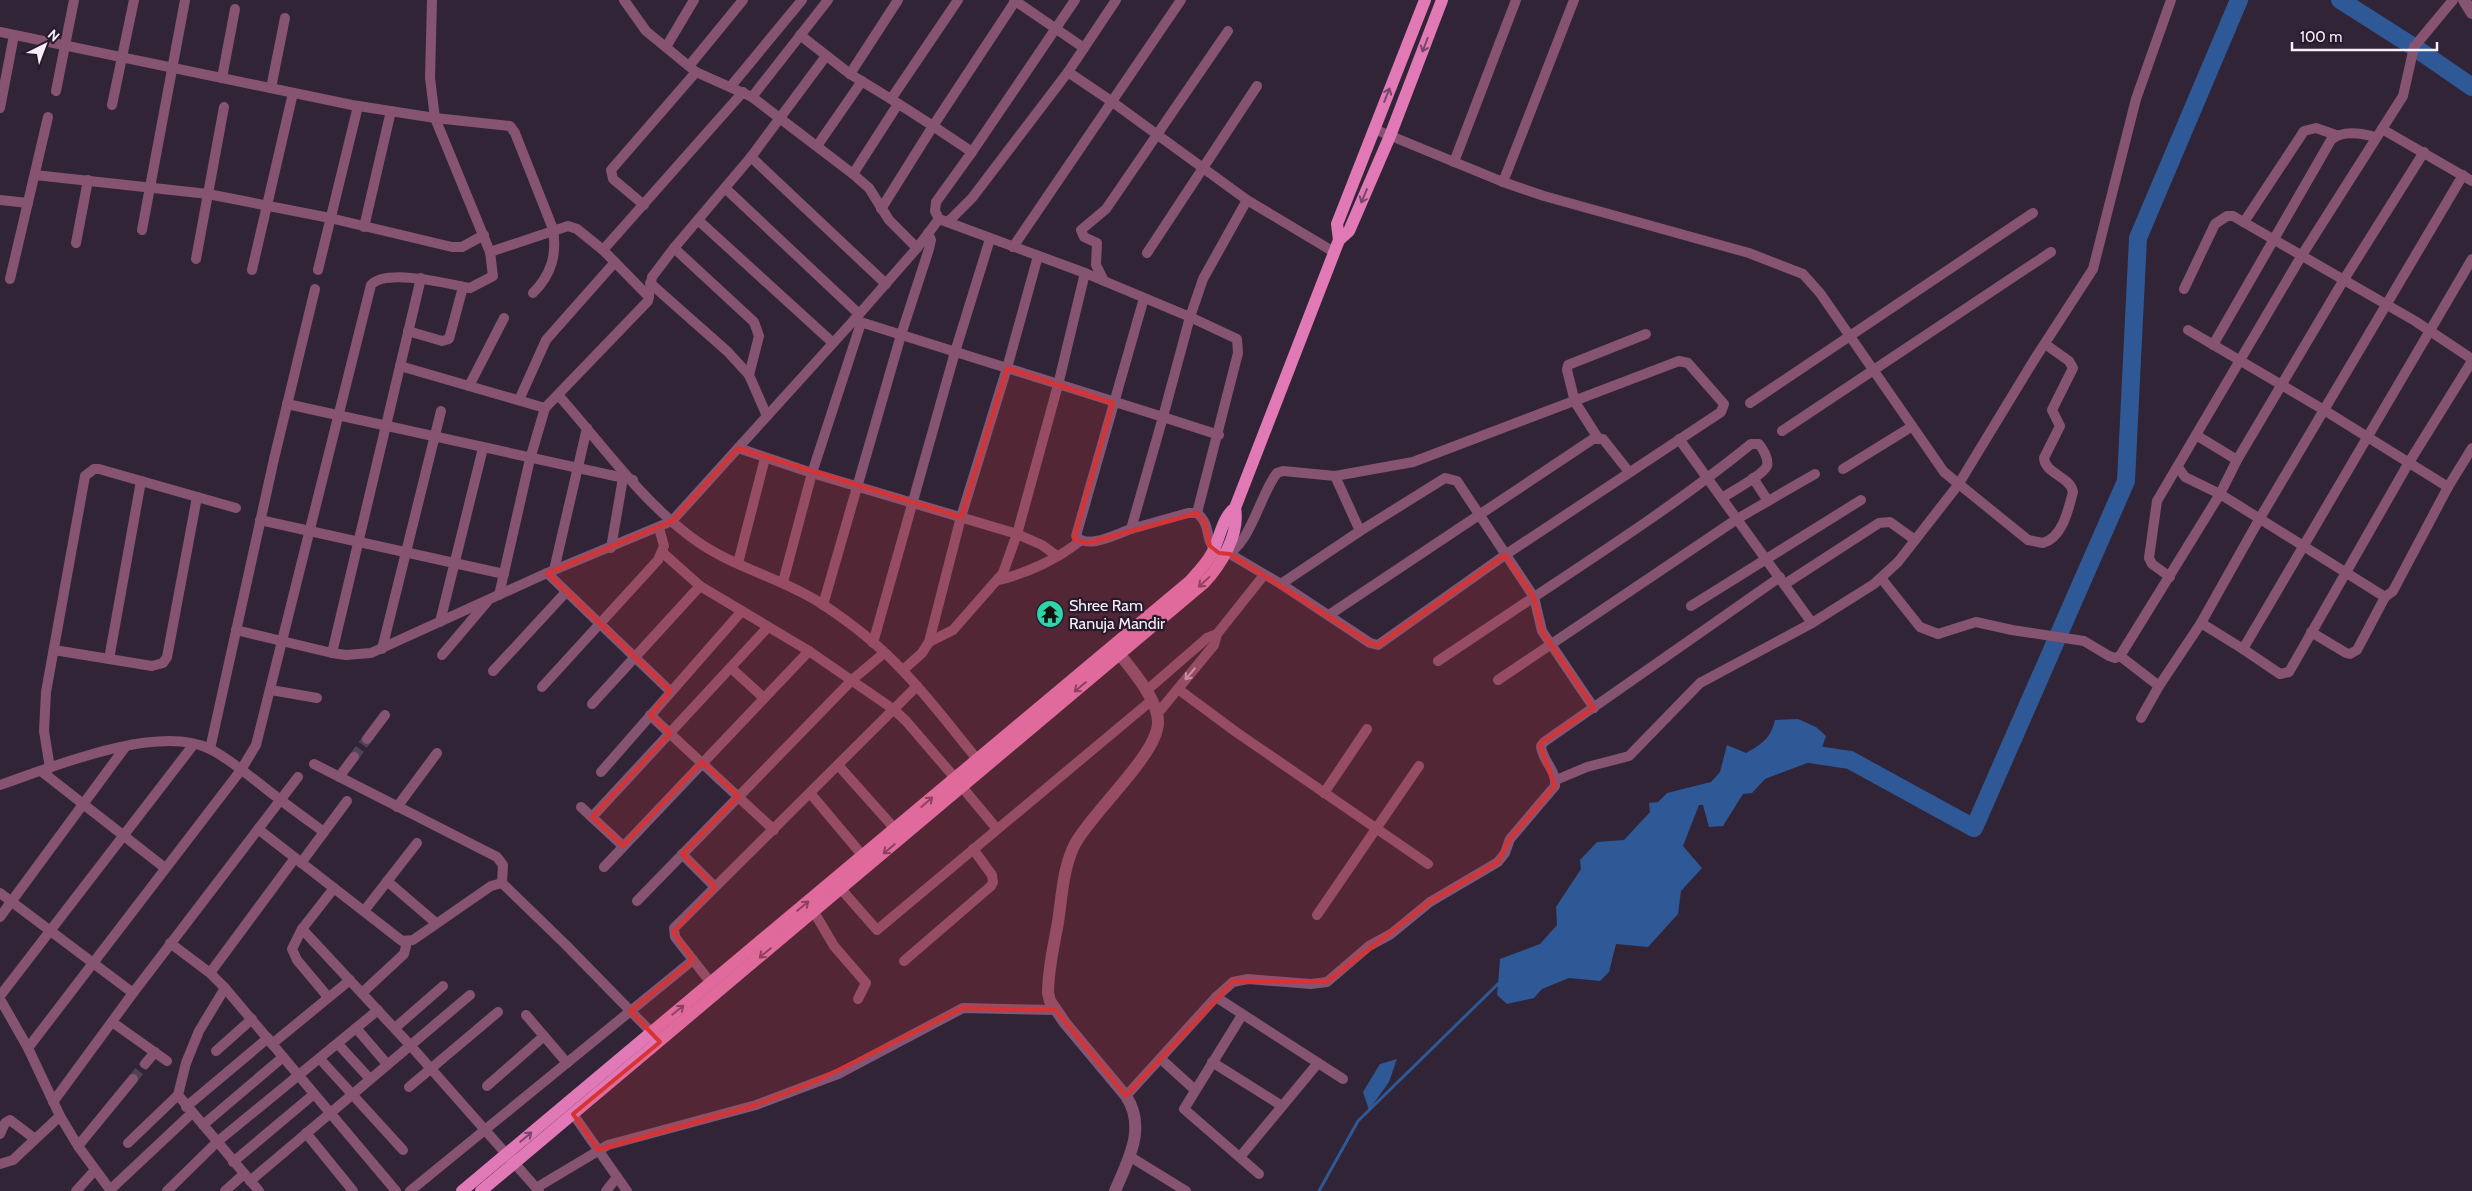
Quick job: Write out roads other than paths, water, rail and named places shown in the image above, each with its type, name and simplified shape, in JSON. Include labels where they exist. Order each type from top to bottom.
[{"type":"main road","points":[[1339,240],[1337,224],[1425,0]]},
{"type":"main road","points":[[462,1191],[573,1114],[711,983],[814,912],[842,889],[958,783],[1116,650],[1204,583],[1223,554],[1236,518],[1235,508],[1334,252],[1339,240],[1350,231],[1390,136],[1442,0]]},
{"type":"main road","points":[[481,1191],[510,1159],[781,933],[863,856],[895,829],[958,783]]},
{"type":"street","points":[[56,91],[74,0]]},
{"type":"street","points":[[112,105],[134,0]]},
{"type":"street","points":[[142,230],[185,0]]},
{"type":"street","points":[[28,1048],[164,868],[241,770],[260,737],[337,415],[371,285],[376,280],[421,278],[463,287],[474,287],[493,276],[490,252],[435,118],[430,78],[432,0]]},
{"type":"street","points":[[624,0],[641,26],[693,69],[747,94],[853,174],[869,188],[889,220],[917,248]]},
{"type":"street","points":[[666,47],[694,0]]},
{"type":"street","points":[[644,205],[613,179],[611,170],[693,69],[743,0]]},
{"type":"street","points":[[731,86],[802,0]]},
{"type":"street","points":[[603,250],[747,94],[828,0]]},
{"type":"street","points":[[850,74],[898,0]]},
{"type":"street","points":[[853,174],[958,0]]},
{"type":"street","points":[[881,209],[1015,0],[1084,48]]},
{"type":"street","points":[[1075,0],[936,202],[935,211],[944,220],[990,239],[1085,273],[1190,316],[1237,339],[1239,345],[1197,513]]},
{"type":"street","points":[[236,630],[332,653],[358,655],[382,649],[494,597],[672,521],[833,343],[858,319],[928,234],[972,198],[1068,72],[1116,0]]},
{"type":"street","points":[[1013,247],[1181,0]]},
{"type":"street","points":[[1454,162],[1516,0]]},
{"type":"street","points":[[1503,182],[1574,0]]},
{"type":"street","points":[[1126,1096],[1225,987],[1240,980],[1311,984],[1326,982],[1369,946],[1391,934],[1430,902],[1498,862],[1505,853],[1510,838],[1551,791],[1556,780],[1587,767],[1629,756],[1700,683],[1812,623],[1881,578],[1958,486],[2093,269],[2136,99],[2170,0]]},
{"type":"street","points":[[2170,577],[2152,564],[2149,558],[2157,501],[2302,255],[2403,96],[2414,47],[2453,0]]},
{"type":"street","points":[[2464,0],[2472,13]]},
{"type":"street","points":[[222,78],[235,9]]},
{"type":"street","points":[[271,88],[285,18]]},
{"type":"street","points":[[1104,281],[1096,265],[1097,243],[1084,237],[1081,230],[1106,209],[1228,31]]},
{"type":"street","points":[[0,32],[358,106],[435,118],[505,125],[513,129],[553,229],[555,251],[547,278],[533,293]]},
{"type":"street","points":[[800,34],[850,74],[972,152]]},
{"type":"street","points":[[0,108],[14,35]]},
{"type":"street","points":[[442,654],[494,597],[504,574],[530,459],[545,408],[559,396],[649,297],[650,282],[674,248],[751,157],[826,56]]},
{"type":"street","points":[[1068,72],[1247,200],[1334,252]]},
{"type":"street","points":[[817,146],[862,81]]},
{"type":"street","points":[[1147,253],[1204,170],[1257,86]]},
{"type":"street","points":[[252,270],[293,93]]},
{"type":"street","points":[[318,270],[358,106]]},
{"type":"street","points":[[196,259],[224,107]]},
{"type":"street","points":[[364,227],[391,111]]},
{"type":"street","points":[[10,279],[48,117]]},
{"type":"street","points":[[2141,718],[2159,686],[2201,623],[2260,518],[2387,305],[2468,178],[2424,152],[2379,133],[2336,135],[2316,128],[2304,131],[2244,222]]},
{"type":"street","points":[[1374,129],[1503,182],[1544,196],[1749,253],[1803,274],[1820,293],[1911,427],[1944,472],[1958,486],[2034,543],[2048,542],[2063,524],[2073,492],[2072,487],[2047,467],[2044,458],[2060,426],[2054,415],[2054,405],[2073,368],[2069,361],[2045,344]]},
{"type":"street","points":[[2213,345],[2273,238],[2331,140],[2336,135]]},
{"type":"street","points":[[1881,578],[1920,627],[1938,634],[1976,622],[2012,630],[2084,640],[2109,656],[2115,658],[2120,656],[2220,494],[2237,460],[2343,281],[2424,152]]},
{"type":"street","points":[[751,157],[886,284]]},
{"type":"street","points":[[34,175],[150,186],[208,194],[330,218],[452,247],[462,247],[484,236]]},
{"type":"street","points":[[76,243],[88,180]]},
{"type":"street","points":[[725,188],[858,319],[901,335],[1112,403],[1218,435]]},
{"type":"street","points":[[0,200],[28,203]]},
{"type":"street","points":[[1131,529],[1190,316],[1208,269],[1247,200]]},
{"type":"street","points":[[1750,403],[1848,335],[2032,213]]},
{"type":"street","points":[[2184,289],[2215,224],[2227,216],[2244,222],[2302,255],[2430,331],[2472,360],[2408,464],[2292,668],[2285,675],[2280,674],[2201,623]]},
{"type":"street","points":[[698,220],[833,343]]},
{"type":"street","points":[[490,252],[553,229],[573,226],[603,250],[649,297]]},
{"type":"street","points":[[823,605],[901,335],[929,249],[931,240],[928,234]]},
{"type":"street","points":[[873,644],[955,352],[990,239]]},
{"type":"street","points":[[674,248],[754,322],[759,336],[749,375]]},
{"type":"street","points":[[1782,431],[2050,252]]},
{"type":"street","points":[[903,670],[922,653],[929,642],[961,517],[1007,368],[1038,256]]},
{"type":"street","points":[[2243,649],[2302,545],[2472,259]]},
{"type":"street","points":[[519,400],[546,340],[615,262]]},
{"type":"street","points":[[929,642],[953,630],[999,580],[1017,534],[1058,385],[1085,273]]},
{"type":"street","points":[[332,653],[421,278]]},
{"type":"street","points":[[650,282],[728,352],[749,375],[766,416]]},
{"type":"street","points":[[408,331],[442,341],[449,339],[463,287]]},
{"type":"street","points":[[210,749],[260,520],[316,289]]},
{"type":"street","points":[[1144,298],[1112,403],[1076,536],[1080,541],[1087,543],[1188,513],[1197,513],[1205,522],[1208,539],[1223,554],[1281,584],[1370,643],[1378,645],[1506,555],[1679,438],[1721,412],[1724,408],[1721,401],[1691,365],[1685,361],[1413,462],[1335,476],[1283,471],[1277,473],[1245,534],[1223,554]]},
{"type":"street","points":[[469,386],[504,318]]},
{"type":"street","points":[[783,582],[812,473],[858,319]]},
{"type":"street","points":[[2188,330],[2324,410],[2408,464],[2448,487]]},
{"type":"street","points":[[1630,472],[1603,439],[1598,438],[1576,402],[1567,370],[1568,365],[1646,334]]},
{"type":"street","points":[[400,366],[545,408]]},
{"type":"street","points":[[559,396],[628,479],[672,521],[707,548],[783,582],[823,605],[873,644],[903,670],[981,764]]},
{"type":"street","points":[[287,404],[530,459],[628,479]]},
{"type":"street","points":[[382,649],[442,411]]},
{"type":"street","points":[[1843,469],[1911,427]]},
{"type":"street","points":[[551,572],[587,428]]},
{"type":"street","points":[[2196,435],[2237,460]]},
{"type":"street","points":[[1329,615],[1479,514],[1598,438]]},
{"type":"street","points":[[1679,438],[1812,623]]},
{"type":"street","points":[[1438,661],[1708,479],[1756,442],[1762,448],[1767,461],[1764,470],[1722,498]]},
{"type":"street","points":[[440,622],[483,448]]},
{"type":"street","points":[[738,448],[856,487],[1017,534],[1042,544],[1057,556]]},
{"type":"street","points":[[2311,632],[2346,653],[2354,653],[2385,597],[2393,591],[2448,487],[2472,448]]},
{"type":"street","points":[[738,563],[765,458]]},
{"type":"street","points":[[2178,467],[2185,477],[2220,494],[2385,597]]},
{"type":"street","points":[[164,868],[83,805],[46,770],[44,709],[85,476],[94,469],[99,469],[236,508]]},
{"type":"street","points":[[1498,680],[1737,519],[1815,474]]},
{"type":"street","points":[[1335,476],[1360,531]]},
{"type":"street","points":[[1281,584],[1360,531],[1445,478],[1452,478],[1457,481],[1534,597],[1539,625],[1594,708]]},
{"type":"street","points":[[1753,478],[1768,501]]},
{"type":"street","points":[[611,548],[628,479]]},
{"type":"street","points":[[109,659],[141,481]]},
{"type":"street","points":[[54,650],[152,666],[163,663],[167,657],[196,497]]},
{"type":"street","points":[[1691,606],[1861,500]]},
{"type":"street","points":[[260,520],[504,574]]},
{"type":"street","points":[[1556,780],[1541,753],[1541,746],[1594,708],[1783,581],[1879,523],[1890,522],[1914,540]]},
{"type":"street","points":[[542,687],[663,553],[664,546],[659,528]]},
{"type":"street","points":[[999,580],[1017,575],[1057,556],[1080,541]]},
{"type":"street","points":[[663,553],[700,586],[809,651],[893,709],[906,721],[997,829]]},
{"type":"street","points":[[551,572],[566,592],[670,691]]},
{"type":"street","points":[[1158,713],[1214,645],[1217,634],[1264,575]]},
{"type":"street","points":[[592,704],[700,586]]},
{"type":"street","points":[[493,671],[566,592]]},
{"type":"street","points":[[601,772],[741,612]]},
{"type":"street","points":[[592,817],[768,627]]},
{"type":"street","points":[[842,889],[877,930],[997,829],[1149,696],[1207,638],[1217,634]]},
{"type":"street","points":[[1115,1191],[1136,1134],[1136,1120],[1126,1096],[1055,1010],[1050,1002],[1048,982],[1069,858],[1082,833],[1134,771],[1156,735],[1158,713],[1149,696],[1116,650]]},
{"type":"street","points":[[604,867],[809,651]]},
{"type":"street","points":[[637,901],[852,680],[884,653]]},
{"type":"street","points":[[2120,656],[2159,686]]},
{"type":"street","points":[[731,668],[764,698]]},
{"type":"street","points":[[711,983],[673,932],[715,887],[917,686]]},
{"type":"street","points":[[1178,689],[1236,732],[1428,864]]},
{"type":"street","points":[[271,690],[317,698]]},
{"type":"street","points":[[650,715],[774,830]]},
{"type":"street","points":[[368,739],[385,716]]},
{"type":"street","points":[[1324,792],[1367,729]]},
{"type":"street","points":[[0,785],[126,746],[163,742],[194,744],[210,749],[324,832]]},
{"type":"street","points":[[194,744],[51,932],[1,1002],[28,1048],[60,1116],[78,1146],[111,1190],[189,1110],[270,1041],[350,980]]},
{"type":"street","points":[[0,917],[126,746]]},
{"type":"street","points":[[397,807],[437,752]]},
{"type":"street","points":[[339,777],[354,757]]},
{"type":"street","points":[[314,764],[497,857],[503,865],[502,883],[655,1037]]},
{"type":"street","points":[[838,765],[895,829]]},
{"type":"street","points":[[1317,914],[1420,766]]},
{"type":"street","points":[[53,1102],[170,943],[298,777]]},
{"type":"street","points":[[810,793],[863,856]]},
{"type":"street","points":[[210,973],[298,860],[324,832],[347,801]]},
{"type":"street","points":[[581,808],[623,846]]},
{"type":"street","points":[[258,829],[395,936],[407,942]]},
{"type":"street","points":[[364,911],[417,843]]},
{"type":"street","points":[[904,961],[991,886],[993,882],[992,875],[973,849]]},
{"type":"street","points":[[682,854],[715,887]]},
{"type":"street","points":[[387,882],[436,923]]},
{"type":"street","points":[[362,993],[404,954],[407,942],[491,886],[502,883]]},
{"type":"street","points":[[328,998],[294,955],[293,944],[334,888]]},
{"type":"street","points":[[0,893],[133,993]]},
{"type":"street","points":[[814,912],[834,946],[866,983],[858,999]]},
{"type":"street","points":[[302,930],[395,1028],[538,1189],[608,1145],[756,1105],[838,1074],[963,1008],[1055,1010]]},
{"type":"street","points":[[170,943],[210,973],[225,988],[396,1191]]},
{"type":"street","points":[[410,1191],[693,960]]},
{"type":"street","points":[[395,1028],[443,986]]},
{"type":"street","points":[[128,1143],[178,1095],[186,1063],[199,1031],[225,988]]},
{"type":"street","points":[[225,1191],[306,1133],[470,995]]},
{"type":"street","points":[[1216,998],[1343,1079]]},
{"type":"street","points":[[167,1191],[217,1142],[378,1010]]},
{"type":"street","points":[[409,1087],[498,1012]]},
{"type":"street","points":[[526,1015],[566,1063]]},
{"type":"street","points":[[1242,1015],[1185,1104],[1186,1112],[1260,1174]]},
{"type":"street","points":[[216,1050],[252,1019]]},
{"type":"street","points":[[112,1022],[166,1060]]},
{"type":"street","points":[[356,1028],[387,1064]]},
{"type":"street","points":[[487,1086],[544,1036]]},
{"type":"street","points":[[338,1044],[370,1079]]},
{"type":"street","points":[[145,1064],[155,1052]]},
{"type":"street","points":[[203,1125],[283,1057]]},
{"type":"street","points":[[320,1059],[403,1150]]},
{"type":"street","points":[[1161,1059],[1194,1089]]},
{"type":"street","points":[[1212,1062],[1282,1106]]},
{"type":"street","points":[[1240,1157],[1318,1063]]},
{"type":"street","points":[[78,1146],[133,1079]]},
{"type":"street","points":[[234,1162],[314,1094]]},
{"type":"street","points":[[178,1095],[259,1191]]},
{"type":"street","points":[[573,1114],[626,1191]]},
{"type":"street","points":[[0,1164],[13,1160],[60,1116]]},
{"type":"street","points":[[0,1134],[5,1123],[10,1120],[35,1139]]},
{"type":"street","points":[[306,1133],[353,1191]]},
{"type":"street","points":[[1129,1156],[1182,1190]]},
{"type":"street","points":[[76,1191],[95,1170]]},
{"type":"street","points":[[606,1191],[617,1177]]},
{"type":"water","points":[[1798,719],[1816,727],[1826,736],[1818,759],[1765,779],[1752,793],[1743,794],[1723,826],[1709,827],[1703,805],[1699,805],[1683,846],[1702,868],[1681,891],[1678,914],[1648,947],[1616,944],[1609,972],[1600,981],[1569,978],[1542,989],[1534,998],[1507,1004],[1497,995],[1500,959],[1540,944],[1557,925],[1556,907],[1581,869],[1580,860],[1597,842],[1624,840],[1650,812],[1649,803],[1658,802],[1667,793],[1711,782],[1720,772],[1727,745],[1746,753],[1765,740],[1775,720]]},
{"type":"water","points":[[1397,1059],[1389,1082],[1369,1110],[1363,1092],[1380,1064]]},
{"type":"waterway","points":[[1796,752],[1850,760],[1974,828],[2126,481],[2138,238],[2239,0]]},
{"type":"waterway","points":[[2340,0],[2472,87]]},
{"type":"waterway","points":[[1319,1191],[1358,1121],[1500,982]]},
{"type":"tunnel","points":[[354,757],[367,739]]},
{"type":"tunnel","points":[[133,1079],[145,1064]]},
{"type":"place","name":"Shree Ram Ranuja Mandir","points":[[1050,614]]}]
